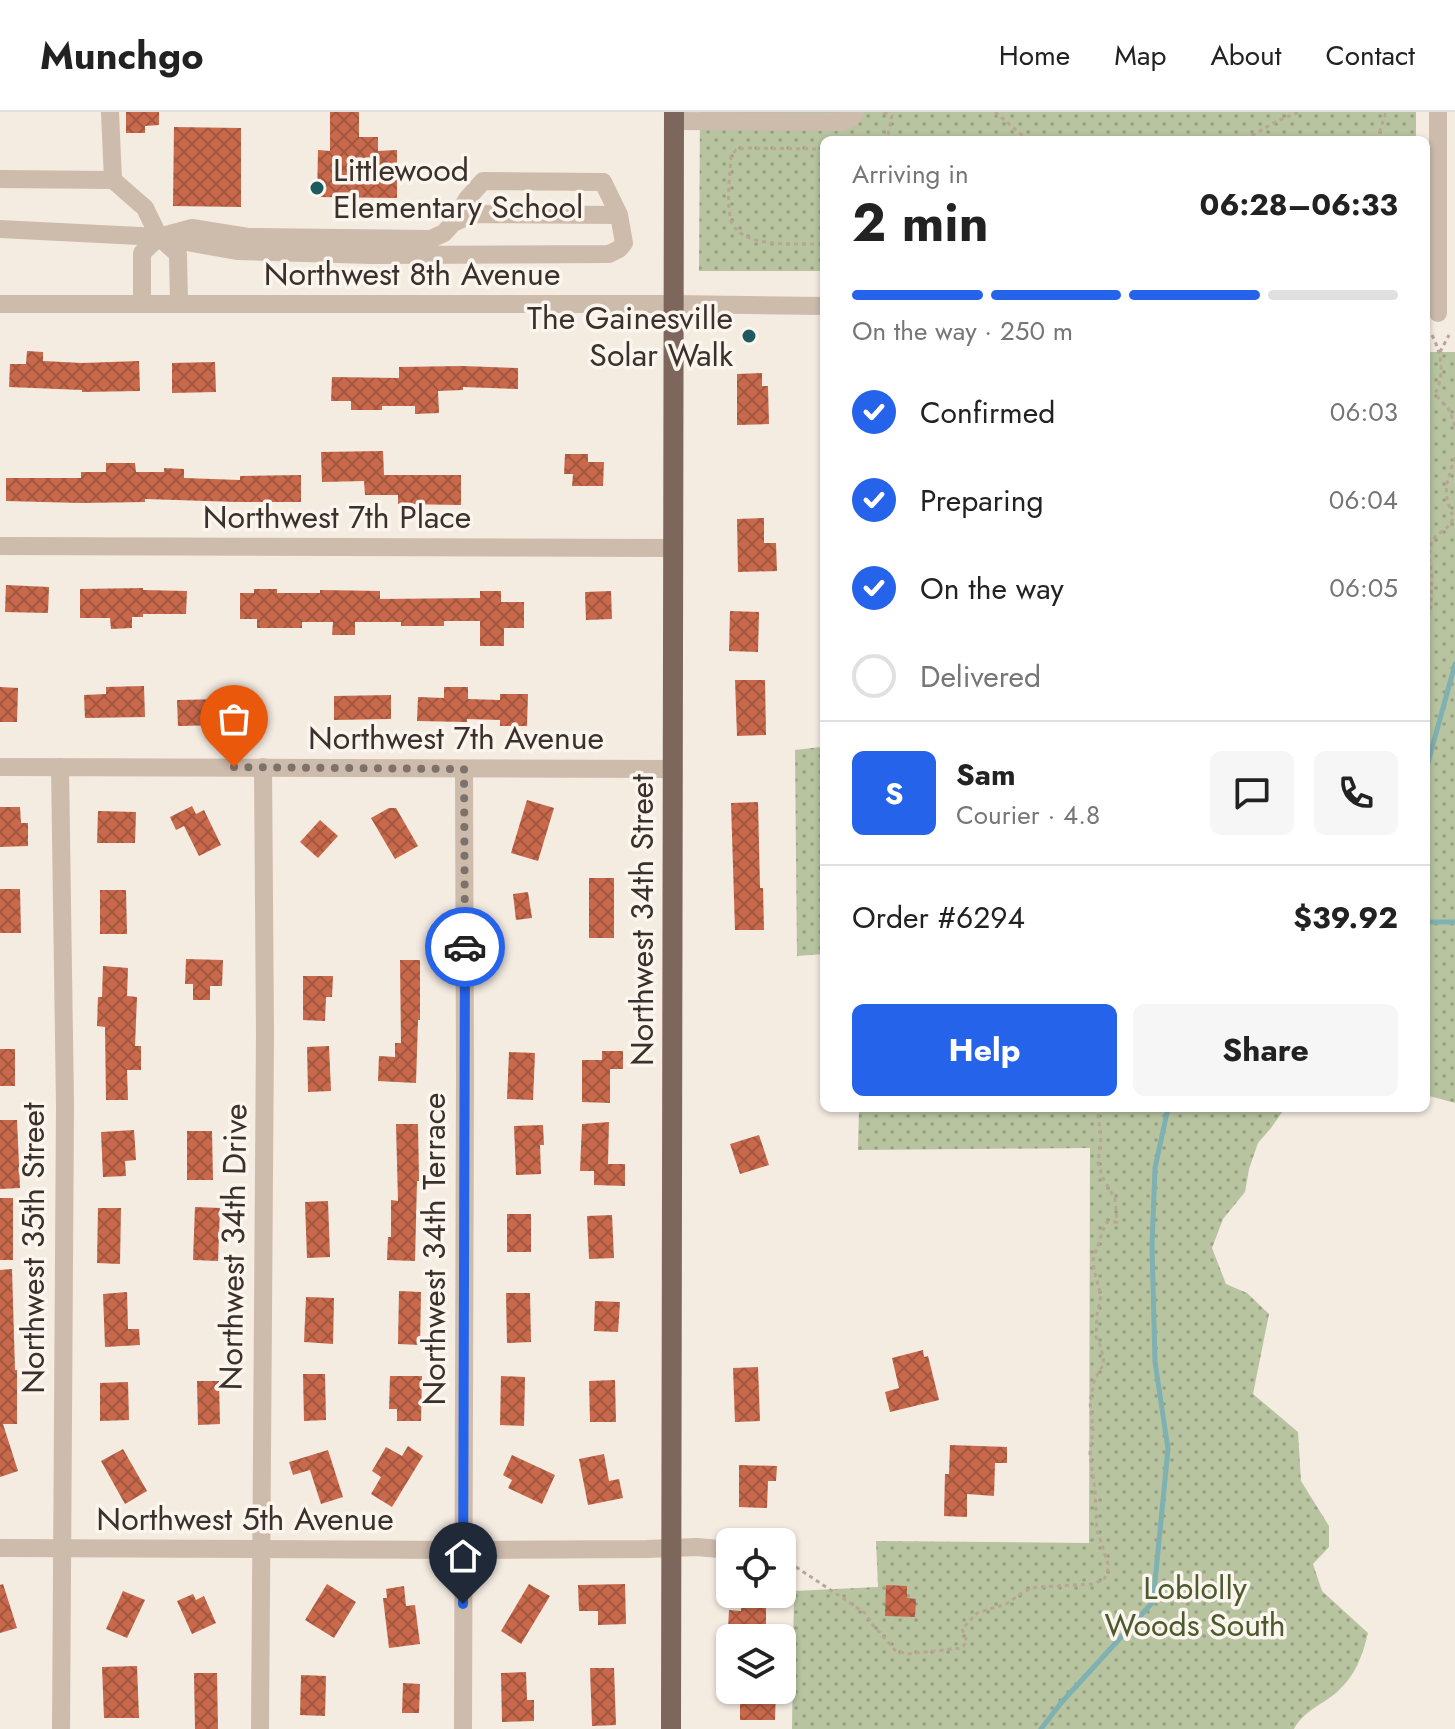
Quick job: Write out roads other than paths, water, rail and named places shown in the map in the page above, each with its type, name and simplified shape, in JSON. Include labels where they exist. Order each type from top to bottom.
[{"type":"main road","name":"Northwest 34th Street","points":[[671,1729],[674,117]]},
{"type":"street","points":[[110,112],[113,180]]},
{"type":"street","points":[[674,117],[840,122],[851,118],[855,112]]},
{"type":"street","points":[[1438,112],[1440,313]]},
{"type":"street","points":[[0,179],[113,180],[145,208],[159,237],[178,254],[179,304]]},
{"type":"street","points":[[0,229],[159,237],[252,252],[609,254],[624,243],[619,215],[603,182],[483,181],[467,199],[453,223],[444,233],[431,239],[248,237],[192,228],[159,237],[142,253],[142,304]]},
{"type":"street","points":[[453,223],[473,214],[619,215]]},
{"type":"street","name":"Northwest 8th Avenue","points":[[0,304],[820,306]]},
{"type":"street","name":"Northwest 7th Place","points":[[0,546],[673,548]]},
{"type":"street","name":"Northwest 7th Avenue","points":[[0,767],[672,769]]},
{"type":"street","name":"Northwest 35th Street","points":[[60,767],[65,1105],[61,1729]]},
{"type":"street","name":"Northwest 34th Drive","points":[[260,1729],[265,1033],[263,767]]},
{"type":"street","name":"Northwest 34th Terrace","points":[[463,1729],[464,769]]},
{"type":"street","name":"Northwest 5th Avenue","points":[[0,1548],[716,1549]]},
{"type":"waterway","points":[[1430,755],[1455,664]]},
{"type":"waterway","points":[[1430,922],[1455,922]]},
{"type":"waterway","points":[[1041,1729],[1153,1602],[1168,1449],[1155,1362],[1152,1246],[1155,1168],[1167,1112]]},
{"type":"place","name":"Littlewood Elementary School","points":[[317,188]]},
{"type":"place","name":"The Gainesville Solar Walk","points":[[749,336]]},
{"type":"park label","name":"Loblolly Woods South","points":[[1195,1606]]}]
